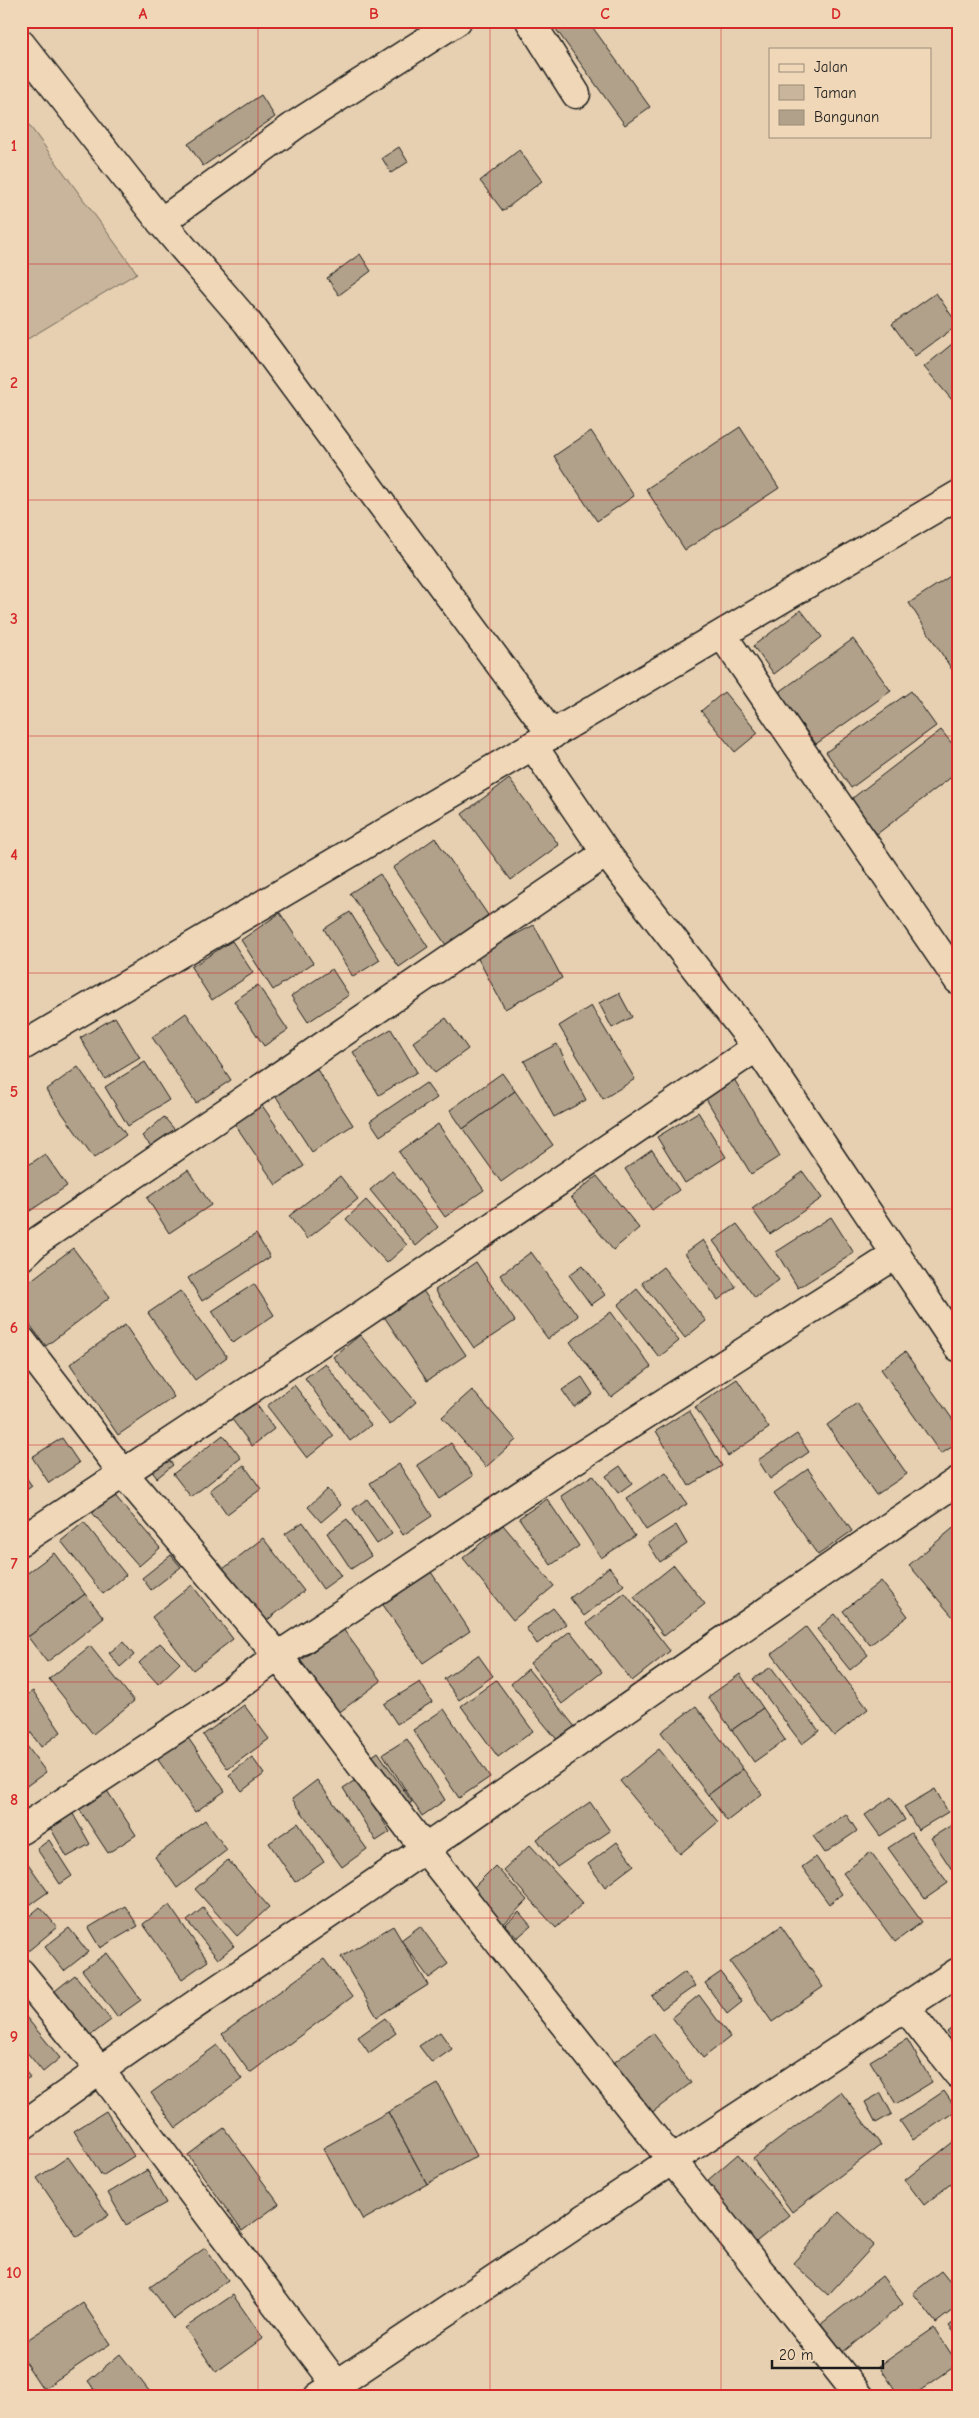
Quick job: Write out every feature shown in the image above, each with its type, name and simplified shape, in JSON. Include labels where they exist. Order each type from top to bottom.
[{"type":"street","points":[[161,222],[298,123],[457,21]]},
{"type":"street","points":[[530,21],[576,94]]},
{"type":"street","points":[[21,44],[161,222],[246,322],[542,740],[606,853],[757,1047],[958,1347]]},
{"type":"street","points":[[21,1047],[722,636],[958,495]]},
{"type":"street","points":[[722,636],[958,980]]},
{"type":"street","points":[[21,1257],[40,1240],[606,853]]},
{"type":"street","points":[[21,1542],[757,1047]]},
{"type":"street","points":[[21,1830],[208,1708],[278,1656],[571,1462],[897,1254]]},
{"type":"street","points":[[21,1340],[124,1474],[278,1656],[425,1848],[860,2397]]},
{"type":"street","points":[[21,2127],[99,2069],[425,1848],[813,1577],[958,1482]]},
{"type":"street","points":[[21,1973],[99,2069],[327,2391],[672,2160],[958,1972]]},
{"type":"street","points":[[905,2008],[958,2074]]},
{"type":"green space","points":[[21,114],[137,273],[21,343]]},
{"type":"building","points":[[550,21],[588,21],[650,107],[625,125]]},
{"type":"building","points":[[261,95],[275,117],[203,166],[188,144]]},
{"type":"building","points":[[399,147],[408,162],[391,173],[382,158]]},
{"type":"building","points":[[519,150],[542,181],[503,211],[480,181]]},
{"type":"building","points":[[360,254],[371,271],[339,295],[327,278]]},
{"type":"building","points":[[936,293],[958,325],[915,356],[892,324]]},
{"type":"building","points":[[958,339],[958,407],[924,367]]},
{"type":"building","points":[[740,427],[779,488],[685,550],[646,489]]},
{"type":"building","points":[[591,431],[634,496],[597,521],[554,456]]},
{"type":"building","points":[[958,571],[958,679],[909,603]]},
{"type":"building","points":[[801,610],[822,637],[774,674],[753,646]]},
{"type":"building","points":[[853,639],[891,691],[816,744],[778,693]]},
{"type":"building","points":[[911,691],[936,726],[851,788],[826,752]]},
{"type":"building","points":[[724,692],[758,733],[735,752],[701,711]]},
{"type":"building","points":[[941,730],[958,751],[958,772],[877,834],[850,800]]},
{"type":"building","points":[[509,779],[559,845],[511,880],[462,814]]},
{"type":"building","points":[[435,838],[488,915],[446,945],[393,868]]},
{"type":"building","points":[[380,874],[428,947],[399,967],[350,893]]},
{"type":"building","points":[[350,912],[380,960],[353,977],[324,929]]},
{"type":"building","points":[[280,913],[313,963],[273,990],[241,940]]},
{"type":"building","points":[[534,925],[562,978],[505,1009],[476,955]]},
{"type":"building","points":[[232,941],[253,973],[212,1000],[191,967]]},
{"type":"building","points":[[332,969],[349,995],[308,1022],[291,996]]},
{"type":"building","points":[[258,985],[288,1030],[264,1046],[234,1001]]},
{"type":"building","points":[[619,993],[632,1017],[612,1028],[599,1003]]},
{"type":"building","points":[[591,1006],[635,1079],[603,1099],[559,1026]]},
{"type":"building","points":[[186,1013],[231,1080],[196,1103],[152,1037]]},
{"type":"building","points":[[115,1017],[140,1058],[105,1079],[80,1038]]},
{"type":"building","points":[[446,1018],[468,1049],[435,1073],[413,1042]]},
{"type":"building","points":[[391,1029],[417,1072],[379,1095],[353,1052]]},
{"type":"building","points":[[557,1044],[586,1100],[554,1117],[524,1061]]},
{"type":"building","points":[[145,1062],[169,1100],[128,1126],[105,1087]]},
{"type":"building","points":[[78,1067],[126,1135],[94,1158],[46,1090]]},
{"type":"building","points":[[316,1068],[353,1125],[312,1152],[275,1095]]},
{"type":"building","points":[[502,1073],[515,1091],[463,1129],[450,1110]]},
{"type":"building","points":[[734,1079],[780,1156],[751,1174],[705,1097]]},
{"type":"building","points":[[426,1083],[437,1098],[380,1136],[370,1121]]},
{"type":"building","points":[[515,1091],[553,1145],[501,1182],[463,1129]]},
{"type":"building","points":[[259,1101],[304,1166],[276,1185],[232,1120]]},
{"type":"building","points":[[698,1112],[726,1157],[685,1183],[657,1137]]},
{"type":"building","points":[[164,1117],[181,1137],[159,1155],[142,1136]]},
{"type":"building","points":[[438,1124],[484,1190],[445,1217],[399,1152]]},
{"type":"building","points":[[652,1150],[679,1190],[652,1210],[625,1169]]},
{"type":"building","points":[[45,1154],[67,1186],[21,1217],[21,1170]]},
{"type":"building","points":[[188,1170],[211,1205],[169,1233],[147,1198]]},
{"type":"building","points":[[392,1171],[438,1227],[416,1246],[370,1190]]},
{"type":"building","points":[[803,1172],[822,1198],[770,1234],[752,1209]]},
{"type":"building","points":[[340,1176],[358,1199],[307,1239],[289,1216]]},
{"type":"building","points":[[597,1176],[639,1228],[613,1250],[571,1197]]},
{"type":"building","points":[[366,1200],[407,1245],[387,1263],[346,1219]]},
{"type":"building","points":[[831,1217],[854,1253],[798,1288],[776,1252]]},
{"type":"building","points":[[737,1224],[779,1280],[755,1298],[713,1241]]},
{"type":"building","points":[[256,1234],[270,1257],[202,1301],[188,1278]]},
{"type":"building","points":[[703,1240],[736,1287],[718,1300],[685,1253]]},
{"type":"building","points":[[73,1248],[110,1297],[46,1346],[21,1313],[21,1288]]},
{"type":"building","points":[[531,1252],[578,1316],[548,1339],[500,1275]]},
{"type":"building","points":[[476,1262],[515,1321],[474,1348],[435,1290]]},
{"type":"building","points":[[583,1265],[605,1295],[591,1305],[569,1275]]},
{"type":"building","points":[[663,1267],[706,1321],[685,1338],[642,1283]]},
{"type":"building","points":[[254,1284],[274,1315],[233,1343],[212,1311]]},
{"type":"building","points":[[422,1289],[466,1355],[427,1381],[383,1315]]},
{"type":"building","points":[[637,1289],[679,1341],[659,1357],[618,1305]]},
{"type":"building","points":[[180,1291],[227,1357],[195,1380],[148,1313]]},
{"type":"building","points":[[611,1312],[651,1367],[611,1397],[570,1342]]},
{"type":"building","points":[[125,1325],[174,1397],[118,1435],[70,1364]]},
{"type":"building","points":[[360,1335],[416,1402],[390,1425],[333,1357]]},
{"type":"building","points":[[905,1352],[958,1427],[958,1443],[941,1454],[881,1369]]},
{"type":"building","points":[[325,1363],[371,1425],[350,1441],[305,1378]]},
{"type":"building","points":[[582,1377],[593,1394],[574,1407],[562,1390]]},
{"type":"building","points":[[737,1379],[769,1428],[728,1456],[695,1407]]},
{"type":"building","points":[[294,1385],[334,1436],[307,1458],[267,1406]]},
{"type":"building","points":[[472,1390],[516,1440],[486,1467],[442,1417]]},
{"type":"building","points":[[251,1397],[274,1429],[252,1446],[228,1414]]},
{"type":"building","points":[[857,1403],[907,1474],[876,1495],[827,1425]]},
{"type":"building","points":[[689,1410],[722,1466],[689,1486],[656,1431]]},
{"type":"building","points":[[797,1434],[809,1452],[770,1479],[758,1460]]},
{"type":"building","points":[[223,1435],[241,1458],[191,1497],[173,1474]]},
{"type":"building","points":[[62,1438],[79,1463],[49,1483],[32,1457]]},
{"type":"building","points":[[451,1443],[473,1476],[439,1499],[417,1465]]},
{"type":"building","points":[[163,1452],[173,1465],[157,1478],[147,1465]]},
{"type":"building","points":[[399,1464],[432,1516],[403,1535],[370,1483]]},
{"type":"building","points":[[244,1465],[261,1489],[227,1514],[210,1490]]},
{"type":"building","points":[[620,1466],[632,1483],[618,1493],[606,1476]]},
{"type":"building","points":[[808,1469],[852,1531],[818,1555],[774,1493]]},
{"type":"building","points":[[21,1470],[32,1486],[21,1494]]},
{"type":"building","points":[[666,1472],[687,1504],[646,1530],[626,1498]]},
{"type":"building","points":[[593,1475],[635,1536],[601,1558],[561,1496]]},
{"type":"building","points":[[327,1489],[341,1505],[321,1522],[308,1507]]},
{"type":"building","points":[[111,1491],[160,1548],[139,1566],[89,1509]]},
{"type":"building","points":[[367,1499],[392,1534],[377,1544],[353,1509]]},
{"type":"building","points":[[547,1499],[579,1546],[551,1565],[519,1518]]},
{"type":"building","points":[[347,1519],[371,1556],[351,1569],[327,1533]]},
{"type":"building","points":[[84,1522],[126,1575],[103,1594],[61,1541]]},
{"type":"building","points":[[303,1522],[341,1576],[323,1589],[285,1534]]},
{"type":"building","points":[[958,1524],[958,1623],[909,1565]]},
{"type":"building","points":[[503,1525],[554,1586],[513,1620],[463,1558]]},
{"type":"building","points":[[676,1525],[687,1544],[660,1562],[648,1543]]},
{"type":"building","points":[[263,1538],[304,1591],[255,1630],[214,1576]]},
{"type":"building","points":[[54,1553],[85,1594],[28,1637],[21,1628],[21,1578]]},
{"type":"building","points":[[171,1555],[181,1567],[151,1590],[142,1578]]},
{"type":"building","points":[[674,1565],[705,1604],[664,1636],[634,1597]]},
{"type":"building","points":[[427,1566],[470,1631],[423,1663],[379,1599]]},
{"type":"building","points":[[609,1567],[624,1585],[584,1616],[570,1598]]},
{"type":"building","points":[[881,1581],[908,1616],[870,1645],[843,1611]]},
{"type":"building","points":[[192,1585],[233,1639],[193,1670],[152,1617]]},
{"type":"building","points":[[625,1593],[670,1651],[632,1681],[587,1623]]},
{"type":"building","points":[[85,1594],[104,1618],[47,1662],[28,1637]]},
{"type":"building","points":[[553,1608],[566,1624],[537,1644],[526,1628]]},
{"type":"building","points":[[835,1614],[868,1655],[850,1670],[817,1629]]},
{"type":"building","points":[[806,1627],[868,1709],[834,1736],[772,1654]]},
{"type":"building","points":[[343,1629],[381,1681],[333,1717],[296,1664]]},
{"type":"building","points":[[570,1631],[602,1672],[562,1704],[530,1663]]},
{"type":"building","points":[[123,1642],[134,1655],[120,1667],[109,1653]]},
{"type":"building","points":[[160,1643],[180,1663],[158,1684],[139,1663]]},
{"type":"building","points":[[90,1646],[134,1701],[93,1734],[49,1679]]},
{"type":"building","points":[[478,1655],[493,1676],[459,1700],[444,1679]]},
{"type":"building","points":[[771,1667],[819,1731],[802,1744],[753,1679]]},
{"type":"building","points":[[528,1669],[576,1728],[559,1742],[511,1684]]},
{"type":"building","points":[[740,1674],[763,1708],[732,1730],[708,1697]]},
{"type":"building","points":[[496,1680],[533,1731],[498,1757],[461,1706]]},
{"type":"building","points":[[420,1682],[432,1702],[397,1724],[384,1704]]},
{"type":"building","points":[[33,1691],[61,1732],[41,1747],[21,1719],[21,1699]]},
{"type":"building","points":[[244,1705],[269,1739],[228,1769],[203,1735]]},
{"type":"building","points":[[696,1706],[743,1769],[708,1795],[661,1732]]},
{"type":"building","points":[[763,1708],[785,1740],[754,1762],[732,1730]]},
{"type":"building","points":[[444,1709],[490,1777],[459,1798],[413,1730]]},
{"type":"building","points":[[186,1735],[225,1791],[195,1812],[156,1757]]},
{"type":"building","points":[[21,1738],[46,1772],[21,1790]]},
{"type":"building","points":[[407,1739],[445,1800],[422,1816],[383,1754]]},
{"type":"building","points":[[659,1749],[718,1822],[680,1854],[620,1781]]},
{"type":"building","points":[[378,1752],[412,1802],[397,1811],[364,1762]]},
{"type":"building","points":[[252,1757],[264,1774],[242,1791],[229,1775]]},
{"type":"building","points":[[743,1769],[762,1794],[727,1821],[708,1795]]},
{"type":"building","points":[[357,1779],[390,1832],[376,1841],[343,1788]]},
{"type":"building","points":[[317,1780],[367,1849],[342,1867],[292,1799]]},
{"type":"building","points":[[102,1783],[136,1835],[108,1853],[74,1801]]},
{"type":"building","points":[[935,1789],[948,1812],[918,1830],[904,1807]]},
{"type":"building","points":[[891,1797],[905,1820],[880,1836],[865,1815]]},
{"type":"building","points":[[590,1802],[610,1831],[557,1867],[537,1839]]},
{"type":"building","points":[[69,1807],[90,1844],[67,1857],[46,1820]]},
{"type":"building","points":[[846,1814],[857,1831],[825,1853],[813,1836]]},
{"type":"building","points":[[205,1820],[227,1850],[177,1888],[155,1857]]},
{"type":"building","points":[[958,1821],[958,1879],[931,1838]]},
{"type":"building","points":[[298,1823],[324,1862],[295,1882],[269,1843]]},
{"type":"building","points":[[911,1833],[948,1883],[925,1899],[888,1848]]},
{"type":"building","points":[[49,1840],[72,1876],[60,1884],[37,1849]]},
{"type":"building","points":[[617,1842],[634,1865],[605,1887],[588,1864]]},
{"type":"building","points":[[530,1845],[583,1903],[556,1928],[503,1870]]},
{"type":"building","points":[[871,1852],[922,1922],[895,1942],[843,1873]]},
{"type":"building","points":[[816,1857],[842,1894],[829,1904],[802,1867]]},
{"type":"building","points":[[24,1858],[48,1892],[21,1911],[21,1860]]},
{"type":"building","points":[[228,1860],[269,1907],[237,1936],[195,1889]]},
{"type":"building","points":[[495,1866],[527,1900],[498,1930],[465,1896]]},
{"type":"building","points":[[169,1905],[208,1961],[182,1979],[143,1924]]},
{"type":"building","points":[[125,1906],[138,1926],[100,1948],[88,1928]]},
{"type":"building","points":[[40,1907],[57,1927],[21,1957],[21,1923]]},
{"type":"building","points":[[203,1908],[234,1946],[218,1959],[187,1921]]},
{"type":"building","points":[[519,1912],[531,1926],[517,1938],[505,1925]]},
{"type":"building","points":[[393,1926],[428,1985],[377,2017],[341,1957]]},
{"type":"building","points":[[420,1926],[448,1964],[429,1978],[401,1940]]},
{"type":"building","points":[[781,1926],[823,1987],[772,2022],[730,1962]]},
{"type":"building","points":[[69,1928],[88,1952],[64,1971],[45,1947]]},
{"type":"building","points":[[107,1953],[141,2000],[117,2017],[82,1970]]},
{"type":"building","points":[[324,1959],[352,1997],[250,2073],[222,2034]]},
{"type":"building","points":[[685,1972],[695,1986],[662,2009],[652,1996]]},
{"type":"building","points":[[721,1972],[742,2002],[727,2014],[705,1983]]},
{"type":"building","points":[[75,1975],[111,2020],[86,2039],[51,1994]]},
{"type":"building","points":[[699,1995],[730,2037],[703,2058],[672,2017]]},
{"type":"building","points":[[21,2011],[60,2058],[43,2072],[21,2045]]},
{"type":"building","points":[[385,2018],[396,2033],[369,2053],[358,2037]]},
{"type":"building","points":[[958,2024],[958,2047],[947,2032]]},
{"type":"building","points":[[440,2032],[452,2049],[432,2063],[419,2046]]},
{"type":"building","points":[[653,2033],[691,2083],[642,2120],[604,2070]]},
{"type":"building","points":[[907,2039],[932,2082],[896,2104],[870,2061]]},
{"type":"building","points":[[217,2045],[242,2079],[176,2128],[151,2093]]},
{"type":"building","points":[[21,2066],[30,2077],[21,2083]]},
{"type":"building","points":[[438,2084],[477,2156],[427,2184],[388,2112]]},
{"type":"building","points":[[944,2091],[957,2110],[913,2140],[900,2121]]},
{"type":"building","points":[[841,2092],[881,2145],[792,2212],[753,2159]]},
{"type":"building","points":[[881,2093],[892,2114],[876,2123],[865,2102]]},
{"type":"building","points":[[106,2111],[134,2156],[102,2176],[74,2131]]},
{"type":"building","points":[[388,2112],[427,2184],[363,2220],[323,2148]]},
{"type":"building","points":[[224,2128],[279,2204],[242,2231],[188,2155]]},
{"type":"building","points":[[958,2138],[958,2178],[924,2205],[905,2180]]},
{"type":"building","points":[[738,2154],[789,2215],[751,2246],[700,2187]]},
{"type":"building","points":[[68,2157],[109,2215],[77,2237],[37,2178]]},
{"type":"building","points":[[147,2170],[166,2203],[126,2225],[108,2193]]},
{"type":"building","points":[[839,2212],[874,2245],[828,2295],[793,2263]]},
{"type":"building","points":[[205,2248],[228,2280],[174,2319],[150,2287]]},
{"type":"building","points":[[941,2271],[958,2292],[958,2306],[936,2323],[913,2293]]},
{"type":"building","points":[[882,2276],[903,2304],[843,2352],[821,2324]]},
{"type":"building","points":[[233,2295],[263,2338],[216,2372],[185,2328]]},
{"type":"building","points":[[83,2303],[110,2344],[43,2389],[21,2356],[21,2344]]},
{"type":"building","points":[[958,2319],[958,2337],[949,2326]]},
{"type":"building","points":[[934,2328],[958,2364],[911,2397],[900,2397],[879,2366]]},
{"type":"building","points":[[120,2354],[154,2397],[100,2397],[88,2381]]}]
